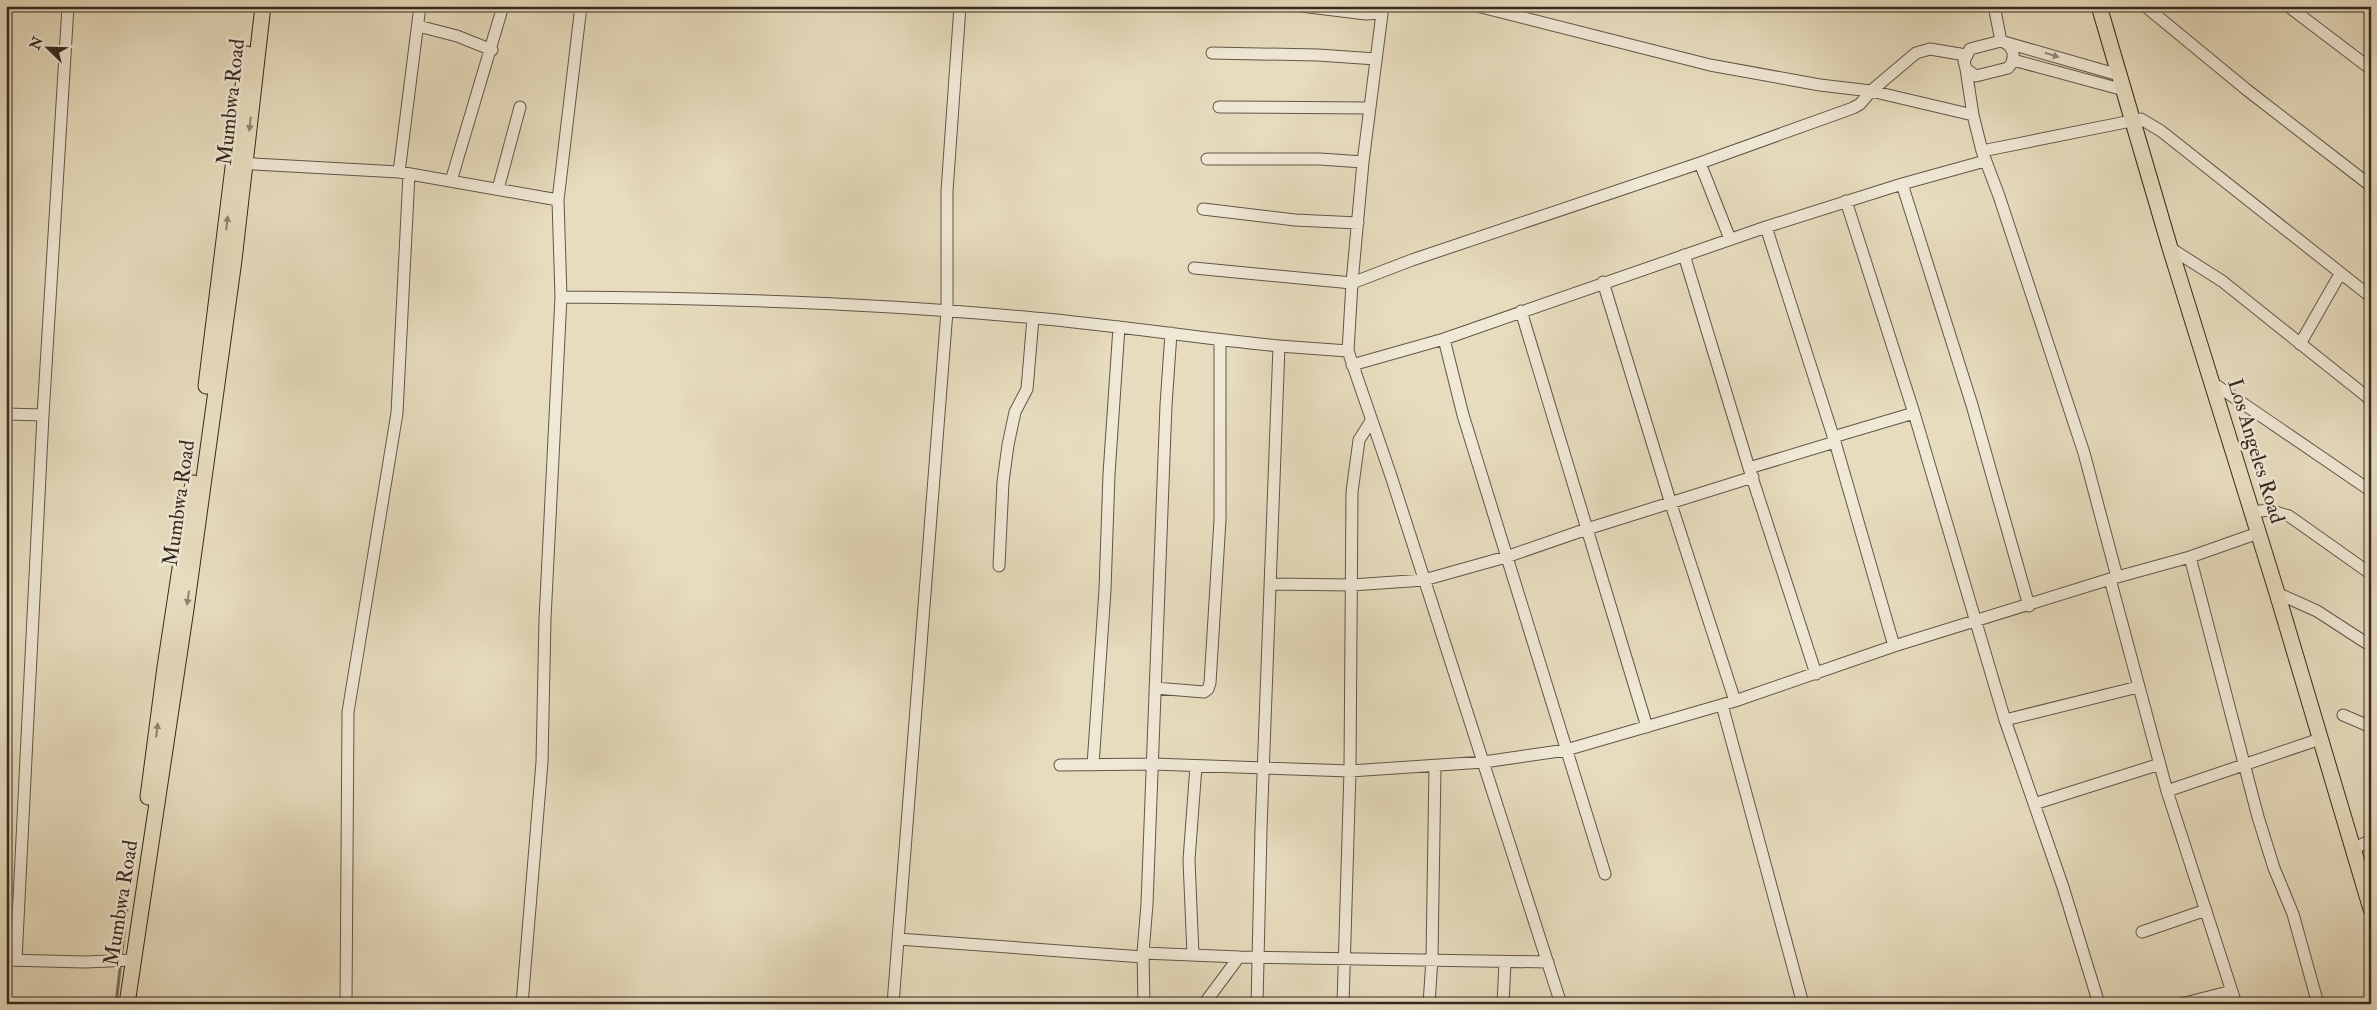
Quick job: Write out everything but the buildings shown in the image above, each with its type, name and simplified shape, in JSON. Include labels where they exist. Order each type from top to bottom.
[{"type":"main road","name":"Mumbwa Road","points":[[240,163],[252,6]]},
{"type":"main road","name":"Mumbwa Road","points":[[118,1004],[129,960],[186,609],[240,163],[263,6]]},
{"type":"main road","name":"Los Angeles Road","points":[[2099,6],[2170,248],[2277,592],[2371,910]]},
{"type":"main road","name":"Mumbwa Road","points":[[127,1004],[129,960]]},
{"type":"street","points":[[68,6],[11,960],[85,962],[129,960]]},
{"type":"street","points":[[346,1004],[348,712],[398,413],[404,173],[420,6]]},
{"type":"street","points":[[451,181],[492,50],[503,6]]},
{"type":"street","points":[[522,1004],[542,762],[545,619],[562,298],[558,200],[581,6]]},
{"type":"street","points":[[893,1004],[947,311],[948,191],[960,6]]},
{"type":"street","points":[[1301,6],[1366,14],[1383,10],[1363,162],[1348,351],[1391,476],[1562,1004]]},
{"type":"street","points":[[1477,6],[1710,65],[1800,82],[1871,90],[1973,115]]},
{"type":"street","points":[[1971,72],[2008,68],[2013,60],[2013,51],[2003,42],[1994,6]]},
{"type":"street","points":[[2145,6],[2247,90],[2371,186]]},
{"type":"street","points":[[2288,6],[2371,69]]},
{"type":"street","points":[[418,26],[457,36],[492,50]]},
{"type":"street","points":[[2119,75],[2003,42],[1970,49],[1964,61],[1971,72],[1970,91],[1973,115],[1984,156],[2084,453],[2138,687],[2167,791],[2236,1004]]},
{"type":"street","points":[[1194,268],[1352,283],[1412,260],[1700,163],[1853,108],[1860,104],[1871,90],[1916,53],[1930,49],[1966,54]]},
{"type":"street","points":[[1212,54],[1318,55],[1376,59]]},
{"type":"street","points":[[2013,60],[2124,90]]},
{"type":"street","points":[[498,189],[520,107]]},
{"type":"street","points":[[1219,108],[1369,108]]},
{"type":"street","points":[[1352,365],[1444,339],[1766,226],[1902,184],[1984,156],[2141,120],[2161,131],[2371,297]]},
{"type":"street","points":[[1207,159],[1320,159],[1363,162]]},
{"type":"street","points":[[240,163],[404,173],[558,200]]},
{"type":"street","points":[[1700,163],[1730,239]]},
{"type":"street","points":[[1902,184],[1972,405],[2029,606]]},
{"type":"street","points":[[1846,201],[1914,413],[2005,720],[2064,888],[2099,1004]]},
{"type":"street","points":[[1203,209],[1295,220],[1358,223]]},
{"type":"street","points":[[1766,226],[1834,440],[1894,646]]},
{"type":"street","points":[[2170,248],[2222,282],[2371,400]]},
{"type":"street","points":[[1684,255],[1751,473],[1816,674]]},
{"type":"street","points":[[2300,344],[2340,274]]},
{"type":"street","points":[[1604,282],[1671,504],[1735,702]]},
{"type":"street","points":[[562,298],[691,298],[947,311],[1119,327],[1279,346],[1348,351]]},
{"type":"street","points":[[1521,311],[1647,727]]},
{"type":"street","points":[[999,566],[1003,482],[1008,445],[1015,412],[1027,389],[1033,318]]},
{"type":"street","points":[[1092,765],[1105,590],[1109,474],[1119,327]]},
{"type":"street","points":[[1144,1004],[1143,955],[1147,922],[1166,405],[1171,333]]},
{"type":"street","points":[[1444,339],[1463,415],[1605,874]]},
{"type":"street","points":[[1155,688],[1204,692],[1210,684],[1220,520],[1220,340]]},
{"type":"street","points":[[1257,1004],[1279,346]]},
{"type":"street","points":[[2212,383],[2371,491]]},
{"type":"street","points":[[1271,584],[1352,585],[1424,580],[1506,556],[1587,528],[1671,504],[1834,440],[1914,413]]},
{"type":"street","points":[[6,414],[43,415]]},
{"type":"street","points":[[1343,1004],[1350,771],[1352,492],[1359,440],[1371,420]]},
{"type":"street","points":[[2252,512],[2269,510],[2289,516],[2371,574]]},
{"type":"street","points":[[1060,765],[1153,764],[1350,771],[1484,762],[1566,750],[1735,702],[1894,646],[2029,606],[2113,578],[2190,557],[2258,533]]},
{"type":"street","points":[[2190,557],[2244,764],[2274,868],[2293,914],[2318,1004]]},
{"type":"street","points":[[2277,592],[2318,611],[2371,646]]},
{"type":"street","points":[[2005,720],[2138,687]]},
{"type":"street","points":[[1722,705],[1803,1004]]},
{"type":"street","points":[[2343,714],[2371,727]]},
{"type":"street","points":[[2167,791],[2320,740]]},
{"type":"street","points":[[2034,804],[2160,764]]},
{"type":"street","points":[[1193,956],[1189,860],[1196,766]]},
{"type":"street","points":[[1430,1004],[1435,766]]},
{"type":"street","points":[[2353,849],[2371,840]]},
{"type":"street","points":[[2142,932],[2206,910]]},
{"type":"street","points":[[898,940],[1143,955],[1548,962]]},
{"type":"street","points":[[1204,1004],[1239,957]]},
{"type":"street","points":[[1502,1004],[1505,962]]},
{"type":"street","points":[[2181,1004],[2232,991]]},
{"type":"waterway","points":[[116,1004],[127,908]]}]
